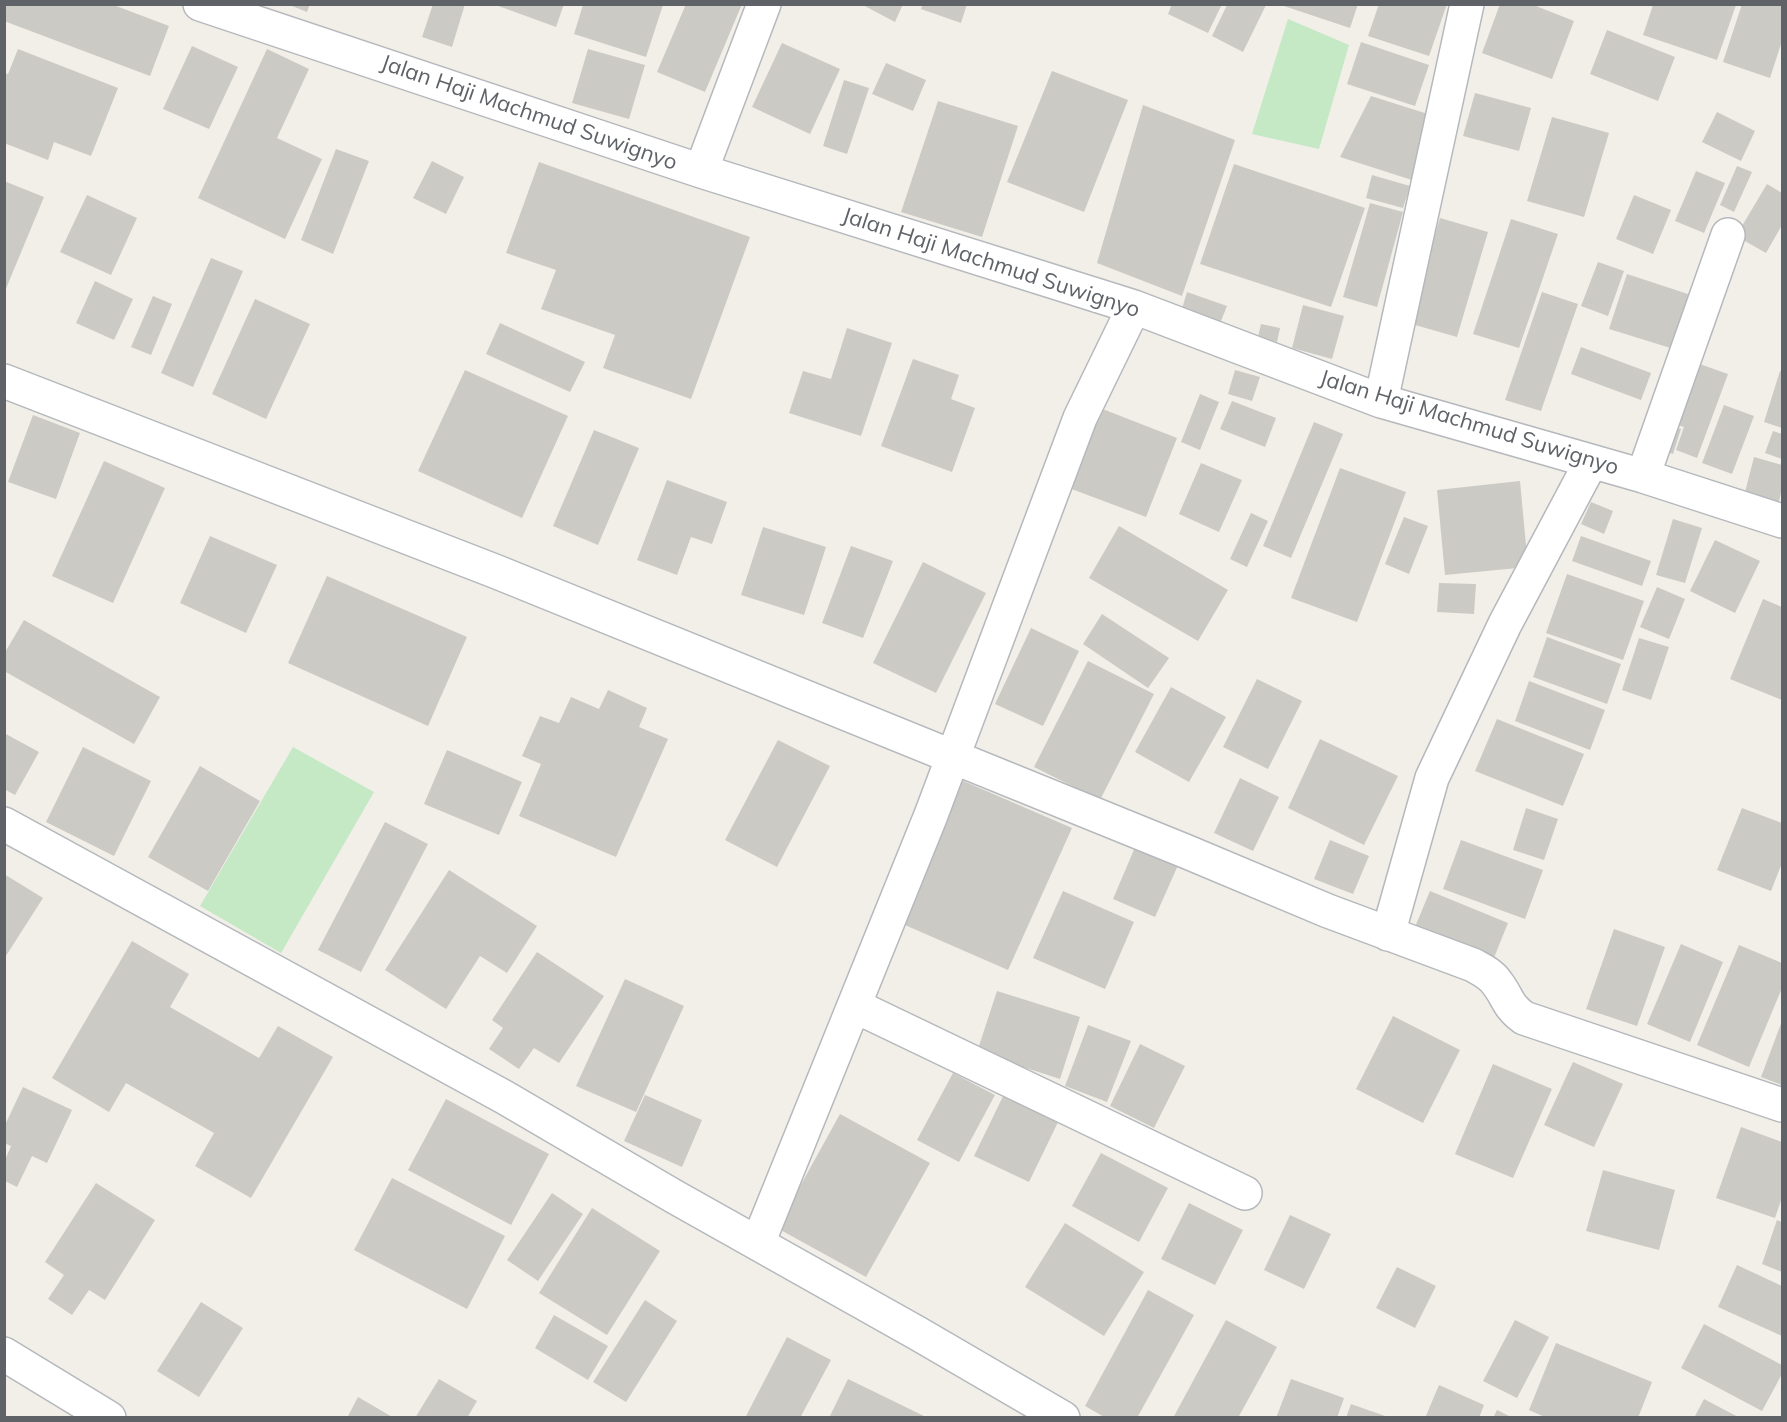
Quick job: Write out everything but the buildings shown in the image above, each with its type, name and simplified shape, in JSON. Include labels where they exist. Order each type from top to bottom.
[{"type":"street","name":"Jalan Haji Machmud Suwignyo","points":[[200,4],[702,171],[1134,307],[1381,400],[1643,476],[1782,521]]},
{"type":"street","points":[[702,171],[764,4]]},
{"type":"street","points":[[1381,400],[1467,4]]},
{"type":"street","points":[[1643,476],[1728,235]]},
{"type":"street","points":[[759,1243],[953,757],[1080,418],[1134,307]]},
{"type":"street","points":[[4,381],[496,572],[1328,911],[1473,965],[1486,972],[1498,983],[1514,1011],[1524,1018],[1782,1104]]},
{"type":"street","points":[[1388,934],[1432,778],[1505,624],[1591,462]]},
{"type":"street","points":[[4,824],[504,1096],[675,1197],[1063,1418]]},
{"type":"street","points":[[855,1006],[1245,1193]]},
{"type":"street","points":[[4,1354],[109,1418]]},
{"type":"green space","points":[[1288,19],[1349,45],[1319,149],[1252,134]]},
{"type":"green space","points":[[293,747],[374,792],[281,953],[200,906]]}]
